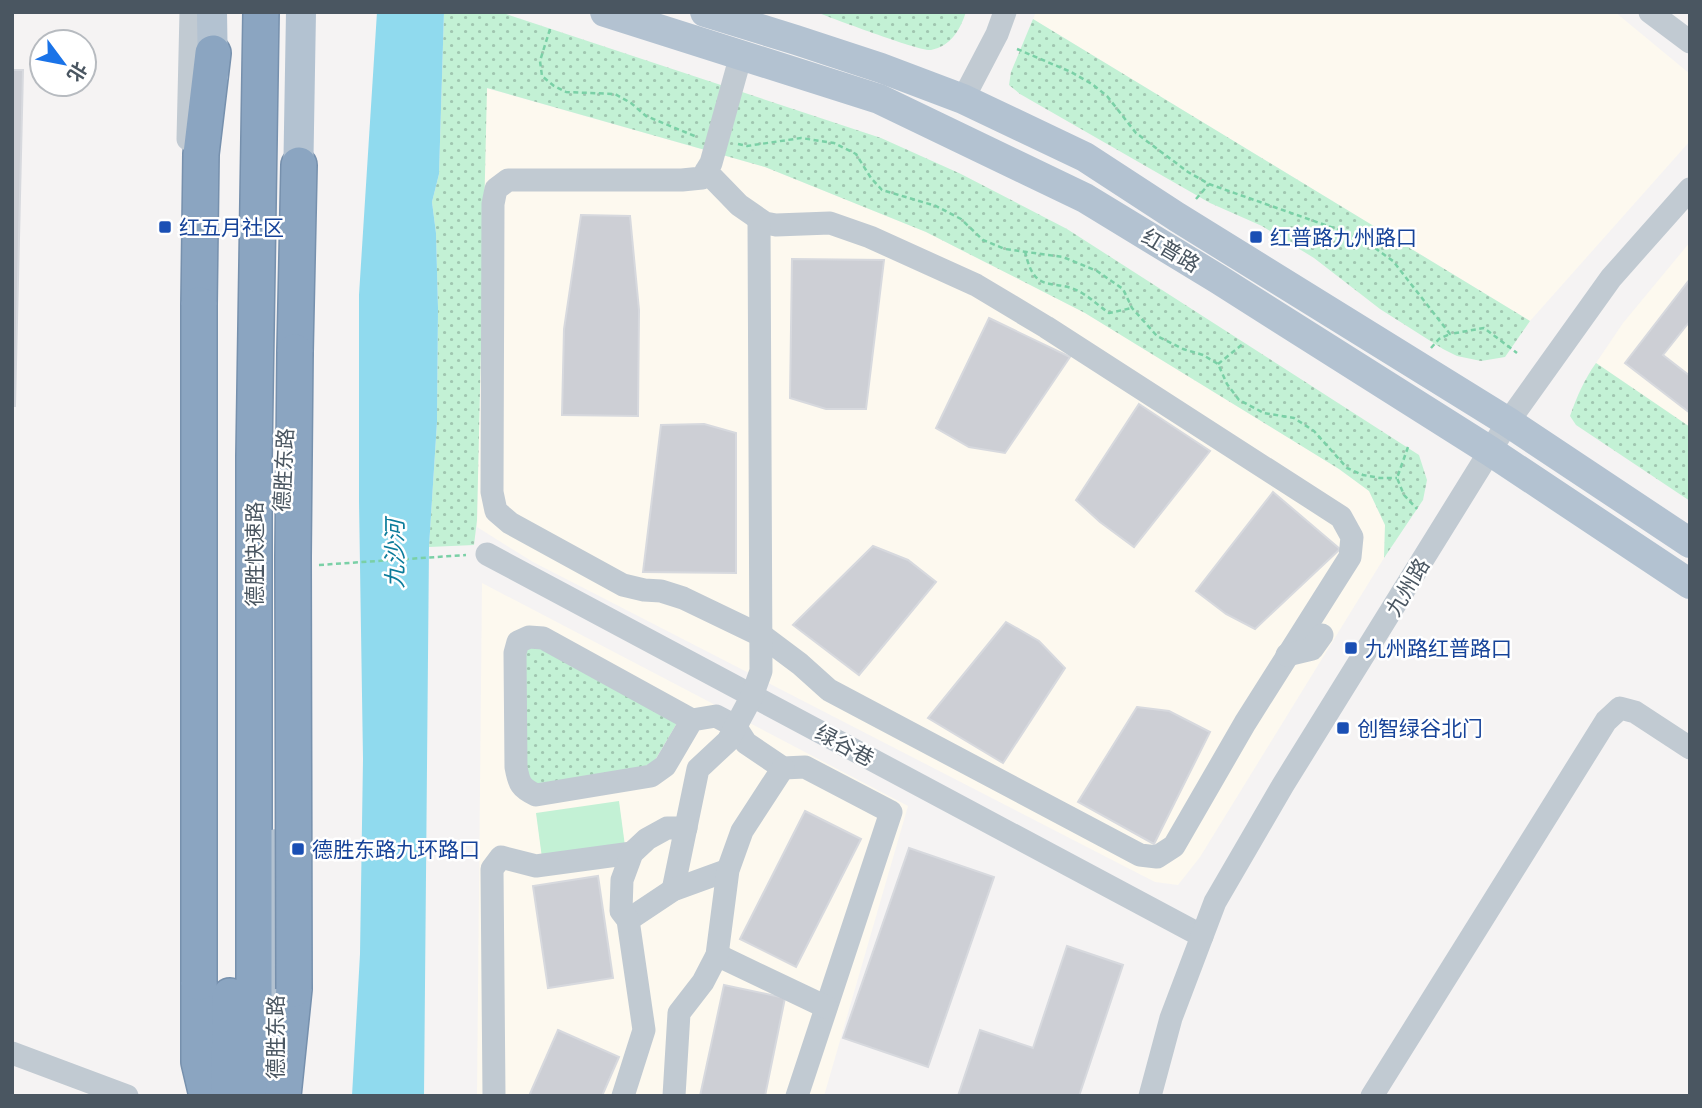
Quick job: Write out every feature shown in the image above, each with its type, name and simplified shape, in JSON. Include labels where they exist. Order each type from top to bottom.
[{"type":"highway","name":"德胜快速路","points":[[229,1096],[239,12]]},
{"type":"highway","name":"德胜快速路","points":[[254,1096],[254,456],[261,12]]},
{"type":"highway","points":[[208,1096],[199,1062],[199,304],[201,154],[213,53]]},
{"type":"highway","points":[[283,1096],[294,989],[293,557],[299,165]]},
{"type":"main road","points":[[208,1096],[212,12]]},
{"type":"main road","name":"德胜东路","points":[[275,1096],[278,568],[299,165],[301,12]]},
{"type":"main road","name":"红普路","points":[[605,12],[878,99],[1085,198],[1490,451],[1690,584]]},
{"type":"main road","name":"红普路","points":[[705,12],[881,68],[964,99],[1084,157],[1508,422],[1690,543]]},
{"type":"street","points":[[191,12],[181,405],[183,627],[210,737]]},
{"type":"street","points":[[964,99],[997,34],[1005,12]]},
{"type":"street","points":[[1650,12],[1690,42]]},
{"type":"street","points":[[706,171],[739,205],[765,223],[830,223],[870,237],[976,285],[1342,517],[1352,537],[1350,557],[1245,723],[1174,846],[1157,857],[1140,855],[830,690],[761,636],[683,598],[624,585],[510,523],[496,511],[492,492],[493,204],[496,189],[508,180],[702,178],[706,171],[711,163],[741,55]]},
{"type":"street","name":"九州路","points":[[1150,1096],[1171,1018],[1215,902],[1283,785],[1508,422],[1611,278],[1690,189]]},
{"type":"street","points":[[673,890],[698,769],[728,741],[752,696],[761,671],[759,220]]},
{"type":"street","name":"绿谷巷","points":[[487,554],[1202,936]]},
{"type":"street","points":[[1287,655],[1312,649],[1322,635]]},
{"type":"street","points":[[692,720],[665,766],[650,776],[536,795],[523,789],[516,767],[515,653],[518,642],[529,638],[543,638],[692,720],[716,716],[736,726],[746,743],[783,768],[805,767],[891,811],[797,1096]]},
{"type":"street","points":[[1372,1096],[1606,721],[1620,708],[1635,712],[1690,748]]},
{"type":"street","points":[[674,1096],[679,1013],[703,982],[717,955],[728,870],[742,831],[783,768]]},
{"type":"street","points":[[623,1096],[643,1030],[628,920],[621,911],[622,880],[632,853],[647,839],[667,828],[686,828]]},
{"type":"street","points":[[494,1096],[492,869],[500,857],[536,866],[632,853]]},
{"type":"street","points":[[628,920],[673,890],[728,870]]},
{"type":"street","points":[[717,955],[826,1007]]},
{"type":"street","points":[[12,1053],[127,1096]]},
{"type":"path","points":[[550,29],[540,61],[542,76],[554,86],[566,92],[615,94],[646,116],[697,137],[747,146],[801,138],[834,143],[856,154],[882,190],[936,206],[961,219],[984,240],[1005,249],[1063,257],[1097,271],[1123,289],[1132,308],[1157,336],[1218,364],[1227,384],[1239,400],[1264,413],[1294,418],[1314,431],[1348,468],[1363,475],[1397,478]]},
{"type":"path","points":[[1017,49],[1092,84],[1107,96],[1136,133],[1188,172],[1209,184],[1345,232],[1375,248],[1393,261],[1450,334]]},
{"type":"path","points":[[1196,199],[1209,184]]},
{"type":"path","points":[[1025,251],[1028,266],[1037,279],[1049,285],[1082,293],[1109,313],[1132,308]]},
{"type":"path","points":[[1431,348],[1439,339],[1450,334],[1484,328],[1517,353]]},
{"type":"path","points":[[1218,364],[1244,343]]},
{"type":"path","points":[[1408,447],[1397,478],[1404,495],[1417,509]]},
{"type":"path","points":[[349,563],[487,554]]},
{"type":"shaded area","points":[[1036,12],[1615,12],[1690,74],[1690,141],[1530,321],[1033,19]]},
{"type":"shaded area","points":[[486,88],[765,167],[926,232],[1085,313],[1339,469],[1369,491],[1385,525],[1384,558],[1200,857],[1178,885],[1155,882],[533,562],[477,527]]},
{"type":"shaded area","points":[[1690,242],[1690,427],[1596,363],[1623,323]]},
{"type":"shaded area","points":[[482,583],[908,806],[824,1096],[477,1096]]},
{"type":"green space","points":[[444,12],[500,12],[881,138],[961,174],[1067,229],[1419,455],[1427,480],[1423,500],[1384,558],[1385,525],[1369,491],[1339,469],[1085,313],[926,232],[765,167],[487,88],[477,520],[474,545],[429,547],[437,422],[438,308],[436,233],[432,202],[439,174]]},
{"type":"green space","points":[[816,12],[966,12],[954,36],[944,45],[931,50],[894,40]]},
{"type":"green space","points":[[1033,19],[1530,321],[1505,357],[1481,361],[1457,356],[1380,309],[1314,258],[1262,226],[1210,203],[1020,94],[1009,85],[1011,72]]},
{"type":"green space","points":[[1596,363],[1690,427],[1690,501],[1576,425],[1570,416],[1581,388]]},
{"type":"green space","points":[[531,643],[677,723],[654,762],[641,768],[539,787],[524,772],[525,650]]},
{"type":"green space","points":[[619,801],[625,846],[542,858],[536,813]]},
{"type":"water","name":"九沙河","points":[[377,12],[444,12],[439,174],[432,202],[436,233],[438,308],[437,422],[429,547],[424,1096],[352,1096],[360,954],[363,759],[359,295]]},
{"type":"building","points":[[12,70],[23,70],[15,406],[12,406]]},
{"type":"building","points":[[581,215],[630,216],[639,310],[638,416],[562,415],[564,329]]},
{"type":"building","points":[[792,259],[884,260],[866,409],[826,409],[790,398]]},
{"type":"building","points":[[1690,279],[1690,321],[1663,355],[1690,376],[1690,413],[1625,363]]},
{"type":"building","points":[[989,318],[1070,357],[1005,453],[969,447],[936,428]]},
{"type":"building","points":[[1139,404],[1210,451],[1134,547],[1076,500]]},
{"type":"building","points":[[704,424],[736,433],[736,573],[643,572],[661,425]]},
{"type":"building","points":[[1273,492],[1340,549],[1255,629],[1226,614],[1196,591]]},
{"type":"building","points":[[873,546],[908,560],[936,582],[859,675],[793,625]]},
{"type":"building","points":[[1006,622],[1039,641],[1065,668],[1003,763],[928,718]]},
{"type":"building","points":[[1137,707],[1169,711],[1210,732],[1154,844],[1078,802]]},
{"type":"building","points":[[805,811],[861,839],[796,967],[740,939]]},
{"type":"building","points":[[909,848],[994,877],[928,1067],[843,1038]]},
{"type":"building","points":[[598,876],[613,978],[548,988],[533,886]]},
{"type":"building","points":[[1067,946],[1123,965],[1079,1096],[958,1096],[980,1030],[1033,1048]]},
{"type":"building","points":[[724,985],[785,998],[765,1096],[700,1096]]},
{"type":"building","points":[[558,1030],[619,1057],[602,1096],[529,1096]]},
{"type":"place","name":"红五月社区","points":[[165,227]]},
{"type":"place","name":"红普路九州路口","points":[[1256,237]]},
{"type":"place","name":"九州路红普路口","points":[[1351,648]]},
{"type":"place","name":"创智绿谷北门","points":[[1343,728]]},
{"type":"place","name":"德胜东路九环路口","points":[[298,849]]}]
